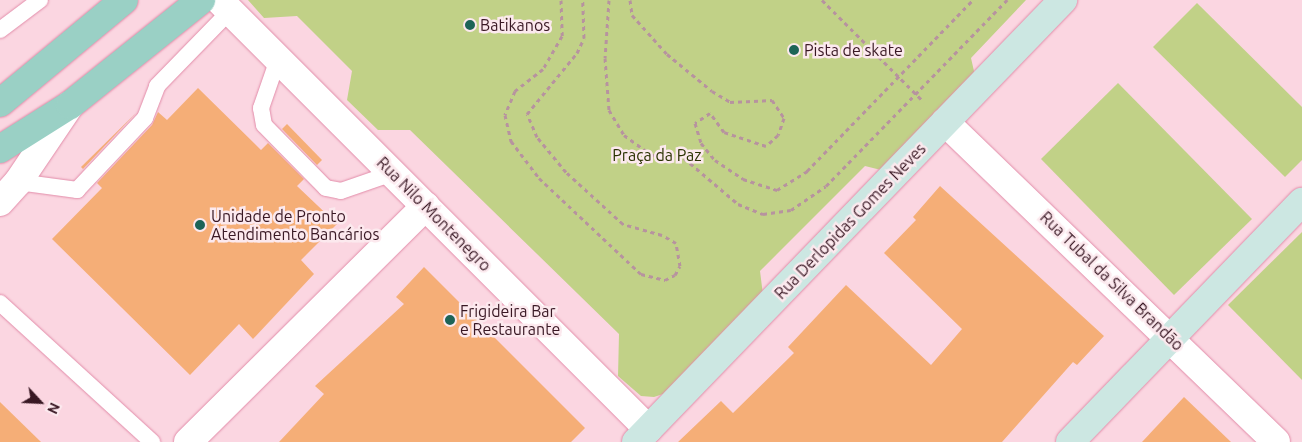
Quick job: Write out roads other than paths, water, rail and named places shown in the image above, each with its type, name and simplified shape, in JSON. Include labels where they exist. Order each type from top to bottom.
[{"type":"main road","points":[[0,103],[124,0]]},
{"type":"main road","points":[[0,149],[70,105],[201,0]]},
{"type":"street","name":"Rua Derlopidas Gomes Neves","points":[[642,435],[1063,0]]},
{"type":"street","name":"Rua Nilo Montenegro","points":[[224,6],[426,206],[642,435]]},
{"type":"street","points":[[0,202],[18,182],[70,105]]},
{"type":"street","name":"Rua Tubal da Silva Brandão","points":[[945,122],[1171,338],[1276,442]]},
{"type":"street","points":[[1070,442],[1302,202]]},
{"type":"street","points":[[188,442],[426,206]]},
{"type":"lane","points":[[0,30],[40,0]]},
{"type":"lane","points":[[18,182],[77,190],[146,118],[157,86],[224,6]]},
{"type":"lane","points":[[278,59],[260,108],[264,125],[326,188],[342,191],[393,173]]},
{"type":"lane","points":[[0,302],[152,442]]},
{"type":"place","name":"Batikanos","points":[[470,25]]},
{"type":"place","name":"Pista de skate","points":[[794,50]]},
{"type":"place","name":"Unidade de Pronto Atendimento Bancários","points":[[200,225]]},
{"type":"place","name":"Frigideira Bar e Restaurante","points":[[450,320]]},
{"type":"park label","name":"Praça da Paz","points":[[657,155]]}]
